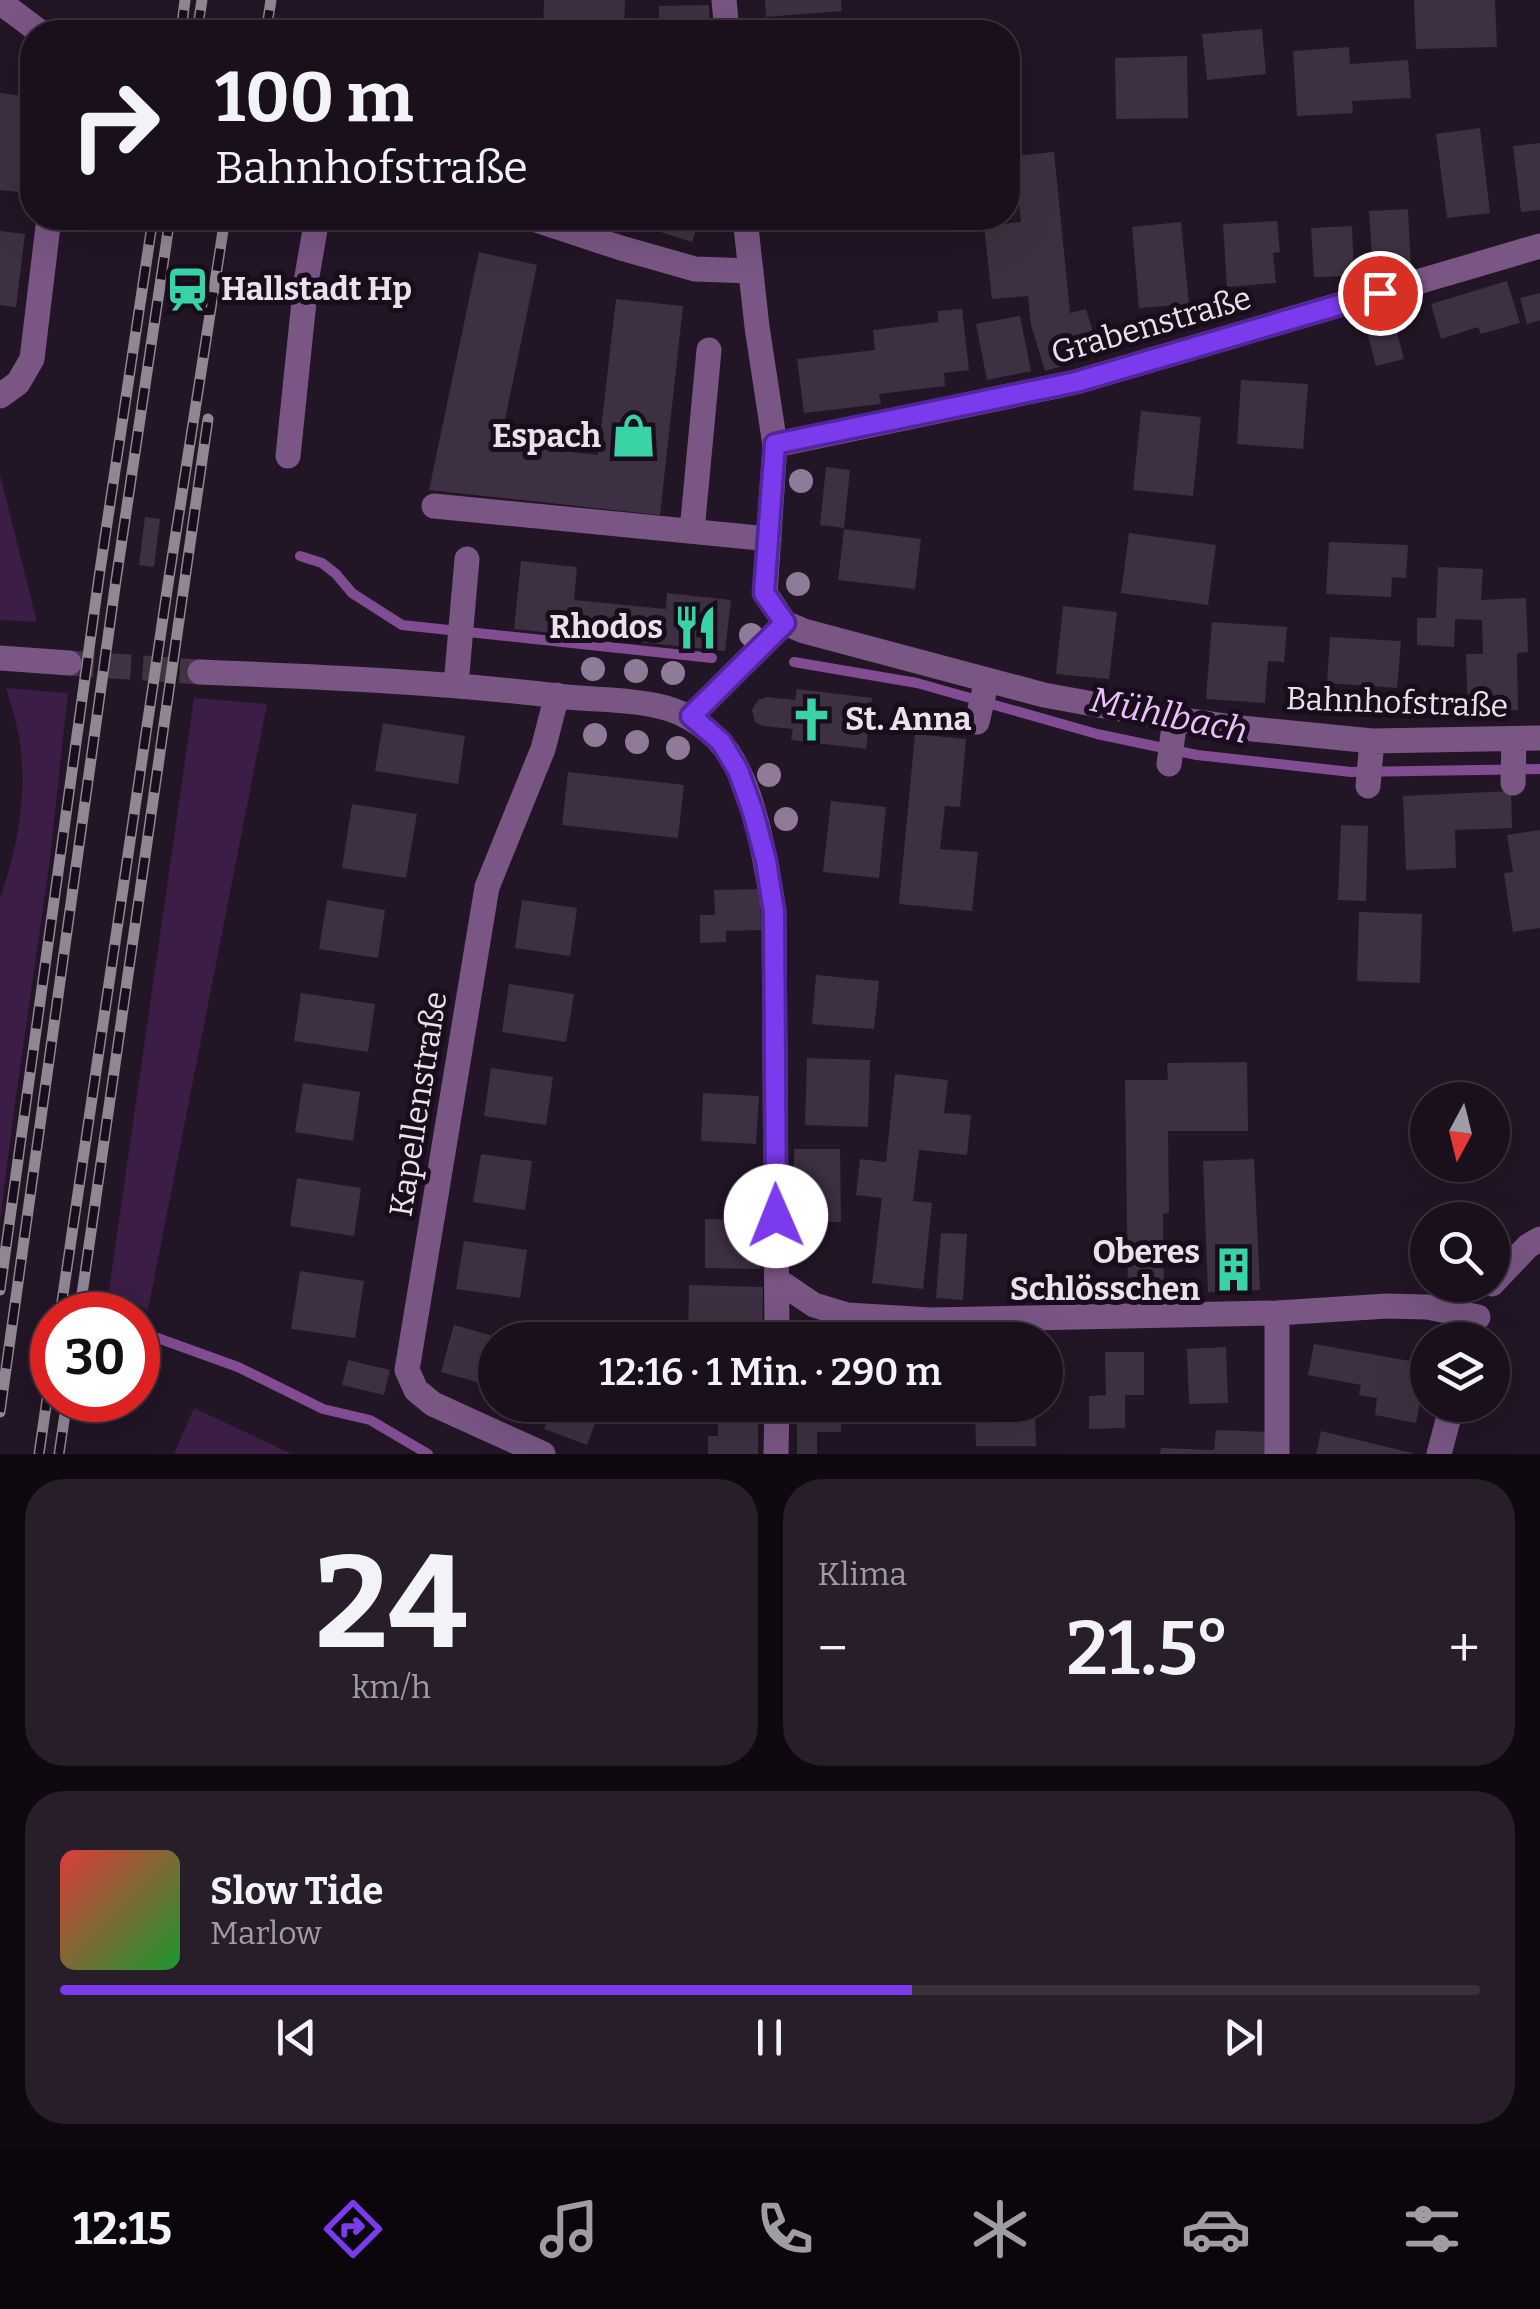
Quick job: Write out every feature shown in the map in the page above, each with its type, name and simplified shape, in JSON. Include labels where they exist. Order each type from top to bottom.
[{"type":"street","points":[[0,2],[24,20]]},
{"type":"street","points":[[0,396],[18,383],[32,359],[48,230]]},
{"type":"street","points":[[288,456],[315,230]]},
{"type":"street","points":[[566,230],[695,269],[751,272]]},
{"type":"street","points":[[691,716],[785,623],[764,593],[775,444],[746,230]]},
{"type":"street","name":"Grabenstraße","points":[[775,444],[1076,382],[1540,246]]},
{"type":"street","points":[[692,531],[708,350]]},
{"type":"street","points":[[434,506],[769,539]]},
{"type":"street","points":[[456,684],[467,559]]},
{"type":"street","name":"Bahnhofstraße","points":[[785,623],[981,703],[1044,695],[1172,745],[1370,767],[1519,758]]},
{"type":"street","points":[[0,658],[69,663]]},
{"type":"street","points":[[200,672],[456,684],[657,706],[691,716],[721,742],[738,770],[753,812],[774,912],[777,1322]]},
{"type":"street","name":"Kapellenstraße","points":[[543,1454],[433,1404],[416,1390],[407,1370],[487,887],[543,750],[557,695]]},
{"type":"street","points":[[1510,1265],[1540,1239]]},
{"type":"street","points":[[777,1280],[814,1306],[847,1314],[931,1320],[1277,1313],[1387,1306],[1427,1307],[1461,1322]]},
{"type":"street","points":[[1277,1313],[1277,1454]]},
{"type":"street","points":[[776,1422],[776,1454]]},
{"type":"street","points":[[1439,1454],[1447,1422]]},
{"type":"shaded area","points":[[0,475],[37,622],[0,620]]},
{"type":"shaded area","points":[[6,688],[68,693],[49,867],[0,1221],[0,898],[16,841],[22,782],[20,742]]},
{"type":"shaded area","points":[[194,698],[267,704],[152,1292],[109,1290]]},
{"type":"shaded area","points":[[194,1408],[292,1454],[174,1454]]},
{"type":"building","points":[[544,0],[625,0],[624,20],[543,20]]},
{"type":"building","points":[[765,0],[841,0],[842,11],[766,17]]},
{"type":"building","points":[[1414,0],[1495,0],[1497,47],[1416,49]]},
{"type":"building","points":[[709,5],[710,20],[659,20],[659,6]]},
{"type":"building","points":[[1262,29],[1266,74],[1207,80],[1202,34]]},
{"type":"building","points":[[1349,47],[1350,64],[1408,60],[1411,98],[1352,101],[1353,113],[1297,116],[1293,51]]},
{"type":"building","points":[[1187,56],[1188,118],[1116,119],[1115,58]]},
{"type":"building","points":[[0,93],[20,96],[20,184],[19,192],[0,190]]},
{"type":"building","points":[[1480,128],[1490,213],[1447,218],[1436,134]]},
{"type":"building","points":[[1540,143],[1540,210],[1521,212],[1513,146]]},
{"type":"building","points":[[1054,152],[1070,313],[1086,309],[1100,355],[1045,371],[1031,325],[1028,296],[992,299],[984,230],[1020,230],[1020,155]]},
{"type":"building","points":[[1408,209],[1411,268],[1373,270],[1369,211]]},
{"type":"building","points":[[1277,221],[1280,252],[1273,253],[1276,283],[1227,287],[1223,224]]},
{"type":"building","points":[[1181,222],[1189,304],[1139,308],[1132,227]]},
{"type":"building","points":[[1352,226],[1354,276],[1314,277],[1311,228]]},
{"type":"building","points":[[654,230],[696,230],[692,242]]},
{"type":"building","points":[[0,231],[25,234],[16,307],[0,305]]},
{"type":"building","points":[[479,252],[537,265],[500,444],[598,455],[616,299],[683,306],[660,515],[429,490]]},
{"type":"building","points":[[1507,281],[1520,323],[1481,334],[1478,327],[1441,339],[1431,304]]},
{"type":"building","points":[[1540,293],[1540,320],[1527,324],[1520,298]]},
{"type":"building","points":[[962,309],[969,370],[944,373],[945,386],[879,394],[881,404],[804,413],[797,359],[875,350],[873,330],[938,322],[938,311]]},
{"type":"building","points":[[1020,316],[1031,371],[987,380],[976,324]]},
{"type":"building","points":[[1394,321],[1404,359],[1376,366],[1366,328]]},
{"type":"building","points":[[1241,380],[1308,384],[1303,449],[1237,444]]},
{"type":"building","points":[[1141,411],[1201,417],[1193,496],[1133,490]]},
{"type":"building","points":[[826,467],[850,470],[844,528],[820,525]]},
{"type":"building","points":[[145,517],[160,519],[154,567],[139,565]]},
{"type":"building","points":[[844,529],[921,539],[915,589],[838,580]]},
{"type":"building","points":[[1129,533],[1216,545],[1208,605],[1121,593]]},
{"type":"building","points":[[1329,542],[1408,545],[1406,578],[1392,577],[1391,597],[1326,594]]},
{"type":"building","points":[[521,561],[577,567],[574,600],[666,609],[667,593],[731,600],[725,651],[514,629]]},
{"type":"building","points":[[1438,567],[1483,569],[1481,600],[1526,598],[1528,652],[1517,653],[1518,710],[1468,712],[1466,654],[1483,654],[1482,620],[1455,619],[1454,647],[1417,645],[1417,618],[1436,618]]},
{"type":"building","points":[[1063,606],[1117,612],[1109,679],[1056,674]]},
{"type":"building","points":[[1212,622],[1287,627],[1284,662],[1268,661],[1265,703],[1206,699]]},
{"type":"building","points":[[1330,637],[1401,641],[1397,688],[1327,683]]},
{"type":"building","name":"St. Anna","points":[[797,689],[872,698],[866,749],[791,740],[793,729],[755,722],[752,710],[758,700],[795,700]]},
{"type":"building","points":[[383,723],[465,736],[458,784],[375,771]]},
{"type":"building","points":[[915,734],[966,739],[960,807],[945,806],[940,849],[978,852],[972,911],[899,904]]},
{"type":"building","points":[[568,772],[684,785],[678,838],[562,825]]},
{"type":"building","points":[[1511,791],[1512,828],[1455,830],[1456,868],[1406,870],[1403,796]]},
{"type":"building","points":[[831,801],[886,807],[879,878],[823,872]]},
{"type":"building","points":[[352,804],[417,814],[406,878],[342,868]]},
{"type":"building","points":[[1341,825],[1368,826],[1366,901],[1338,900]]},
{"type":"building","points":[[1540,830],[1540,928],[1513,932],[1504,873],[1513,872],[1507,835]]},
{"type":"building","points":[[760,889],[761,930],[726,931],[726,942],[700,943],[700,915],[715,915],[714,890]]},
{"type":"building","points":[[327,900],[385,910],[378,958],[319,949]]},
{"type":"building","points":[[522,900],[577,908],[570,956],[515,948]]},
{"type":"building","points":[[1359,912],[1422,914],[1420,983],[1357,981]]},
{"type":"building","points":[[816,975],[879,981],[874,1029],[812,1024]]},
{"type":"building","points":[[509,984],[574,994],[566,1042],[502,1032]]},
{"type":"building","points":[[301,993],[375,1004],[368,1052],[294,1041]]},
{"type":"building","points":[[807,1058],[870,1060],[868,1127],[805,1125]]},
{"type":"building","points":[[1247,1062],[1248,1131],[1168,1131],[1169,1213],[1163,1214],[1164,1294],[1128,1295],[1125,1080],[1168,1080],[1167,1063]]},
{"type":"building","points":[[491,1068],[553,1077],[546,1125],[484,1116]]},
{"type":"building","points":[[895,1074],[948,1080],[944,1113],[971,1115],[967,1155],[919,1150],[913,1201],[932,1203],[923,1289],[872,1283],[882,1198],[856,1195],[860,1159],[886,1162]]},
{"type":"building","points":[[303,1083],[360,1092],[353,1141],[295,1132]]},
{"type":"building","points":[[703,1093],[759,1096],[756,1144],[701,1141]]},
{"type":"building","points":[[794,1149],[840,1149],[841,1222],[794,1222]]},
{"type":"building","points":[[481,1154],[532,1161],[525,1210],[473,1202]]},
{"type":"building","points":[[1254,1159],[1260,1290],[1208,1292],[1203,1161]]},
{"type":"building","points":[[297,1178],[361,1188],[354,1236],[290,1226]]},
{"type":"building","points":[[705,1219],[761,1220],[760,1269],[705,1268]]},
{"type":"building","points":[[941,1233],[967,1234],[963,1300],[936,1298]]},
{"type":"building","points":[[464,1241],[527,1250],[520,1298],[456,1289]]},
{"type":"building","points":[[300,1271],[364,1281],[355,1338],[291,1329]]},
{"type":"building","points":[[689,1285],[763,1287],[762,1322],[688,1322]]},
{"type":"building","points":[[454,1325],[478,1332],[478,1382],[441,1372]]},
{"type":"building","points":[[1314,1344],[1410,1361],[1410,1422],[1375,1415],[1377,1398],[1359,1395],[1361,1385],[1308,1375]]},
{"type":"building","points":[[1226,1347],[1228,1403],[1189,1404],[1187,1349]]},
{"type":"building","points":[[1105,1352],[1144,1352],[1144,1395],[1125,1395],[1125,1428],[1089,1429],[1089,1396],[1106,1395]]},
{"type":"building","points":[[348,1360],[390,1370],[384,1395],[342,1385]]},
{"type":"building","points":[[547,1422],[596,1422],[587,1445],[544,1429]]},
{"type":"building","points":[[718,1422],[758,1422],[758,1454],[708,1454],[708,1436],[718,1436]]},
{"type":"building","points":[[797,1422],[841,1422],[841,1432],[817,1432],[817,1454],[797,1454]]},
{"type":"building","points":[[975,1422],[1035,1422],[1036,1446],[976,1446]]},
{"type":"building","points":[[1216,1430],[1269,1432],[1268,1454],[1160,1454],[1161,1448],[1214,1450]]},
{"type":"building","points":[[1321,1431],[1412,1453],[1412,1454],[1316,1454]]},
{"type":"waterway","name":"Mühlbach","points":[[300,556],[322,563],[352,593],[402,625],[712,658]]},
{"type":"waterway","name":"Mühlbach","points":[[794,662],[917,683],[1097,734],[1197,755],[1351,772],[1540,769]]},
{"type":"waterway","points":[[160,1339],[238,1367],[323,1409],[370,1420],[428,1454]]},
{"type":"tunnel","points":[[69,663],[200,672]]},
{"type":"railway","points":[[182,20],[185,0]]},
{"type":"railway","points":[[199,20],[202,0]]},
{"type":"railway","points":[[268,20],[271,0]]},
{"type":"railway","points":[[0,1290],[151,230]]},
{"type":"railway","points":[[0,1412],[168,230]]},
{"type":"railway","points":[[63,1292],[223,230]]},
{"type":"railway","points":[[82,1292],[208,419]]},
{"type":"railway","points":[[39,1454],[44,1422]]},
{"type":"railway","points":[[59,1454],[64,1422]]},
{"type":"place","name":"Hallstadt Hp","points":[[188,289]]},
{"type":"place","name":"Espach","points":[[634,436]]},
{"type":"place","name":"Rhodos","points":[[696,627]]},
{"type":"place","name":"St. Anna","points":[[812,719]]},
{"type":"place","name":"Oberes Schlösschen","points":[[1233,1270]]},
{"type":"route","points":[[776,1216],[774,912],[766,861],[738,770],[721,742],[691,716],[785,623],[764,593],[775,444],[1076,382],[1380,293]]}]
